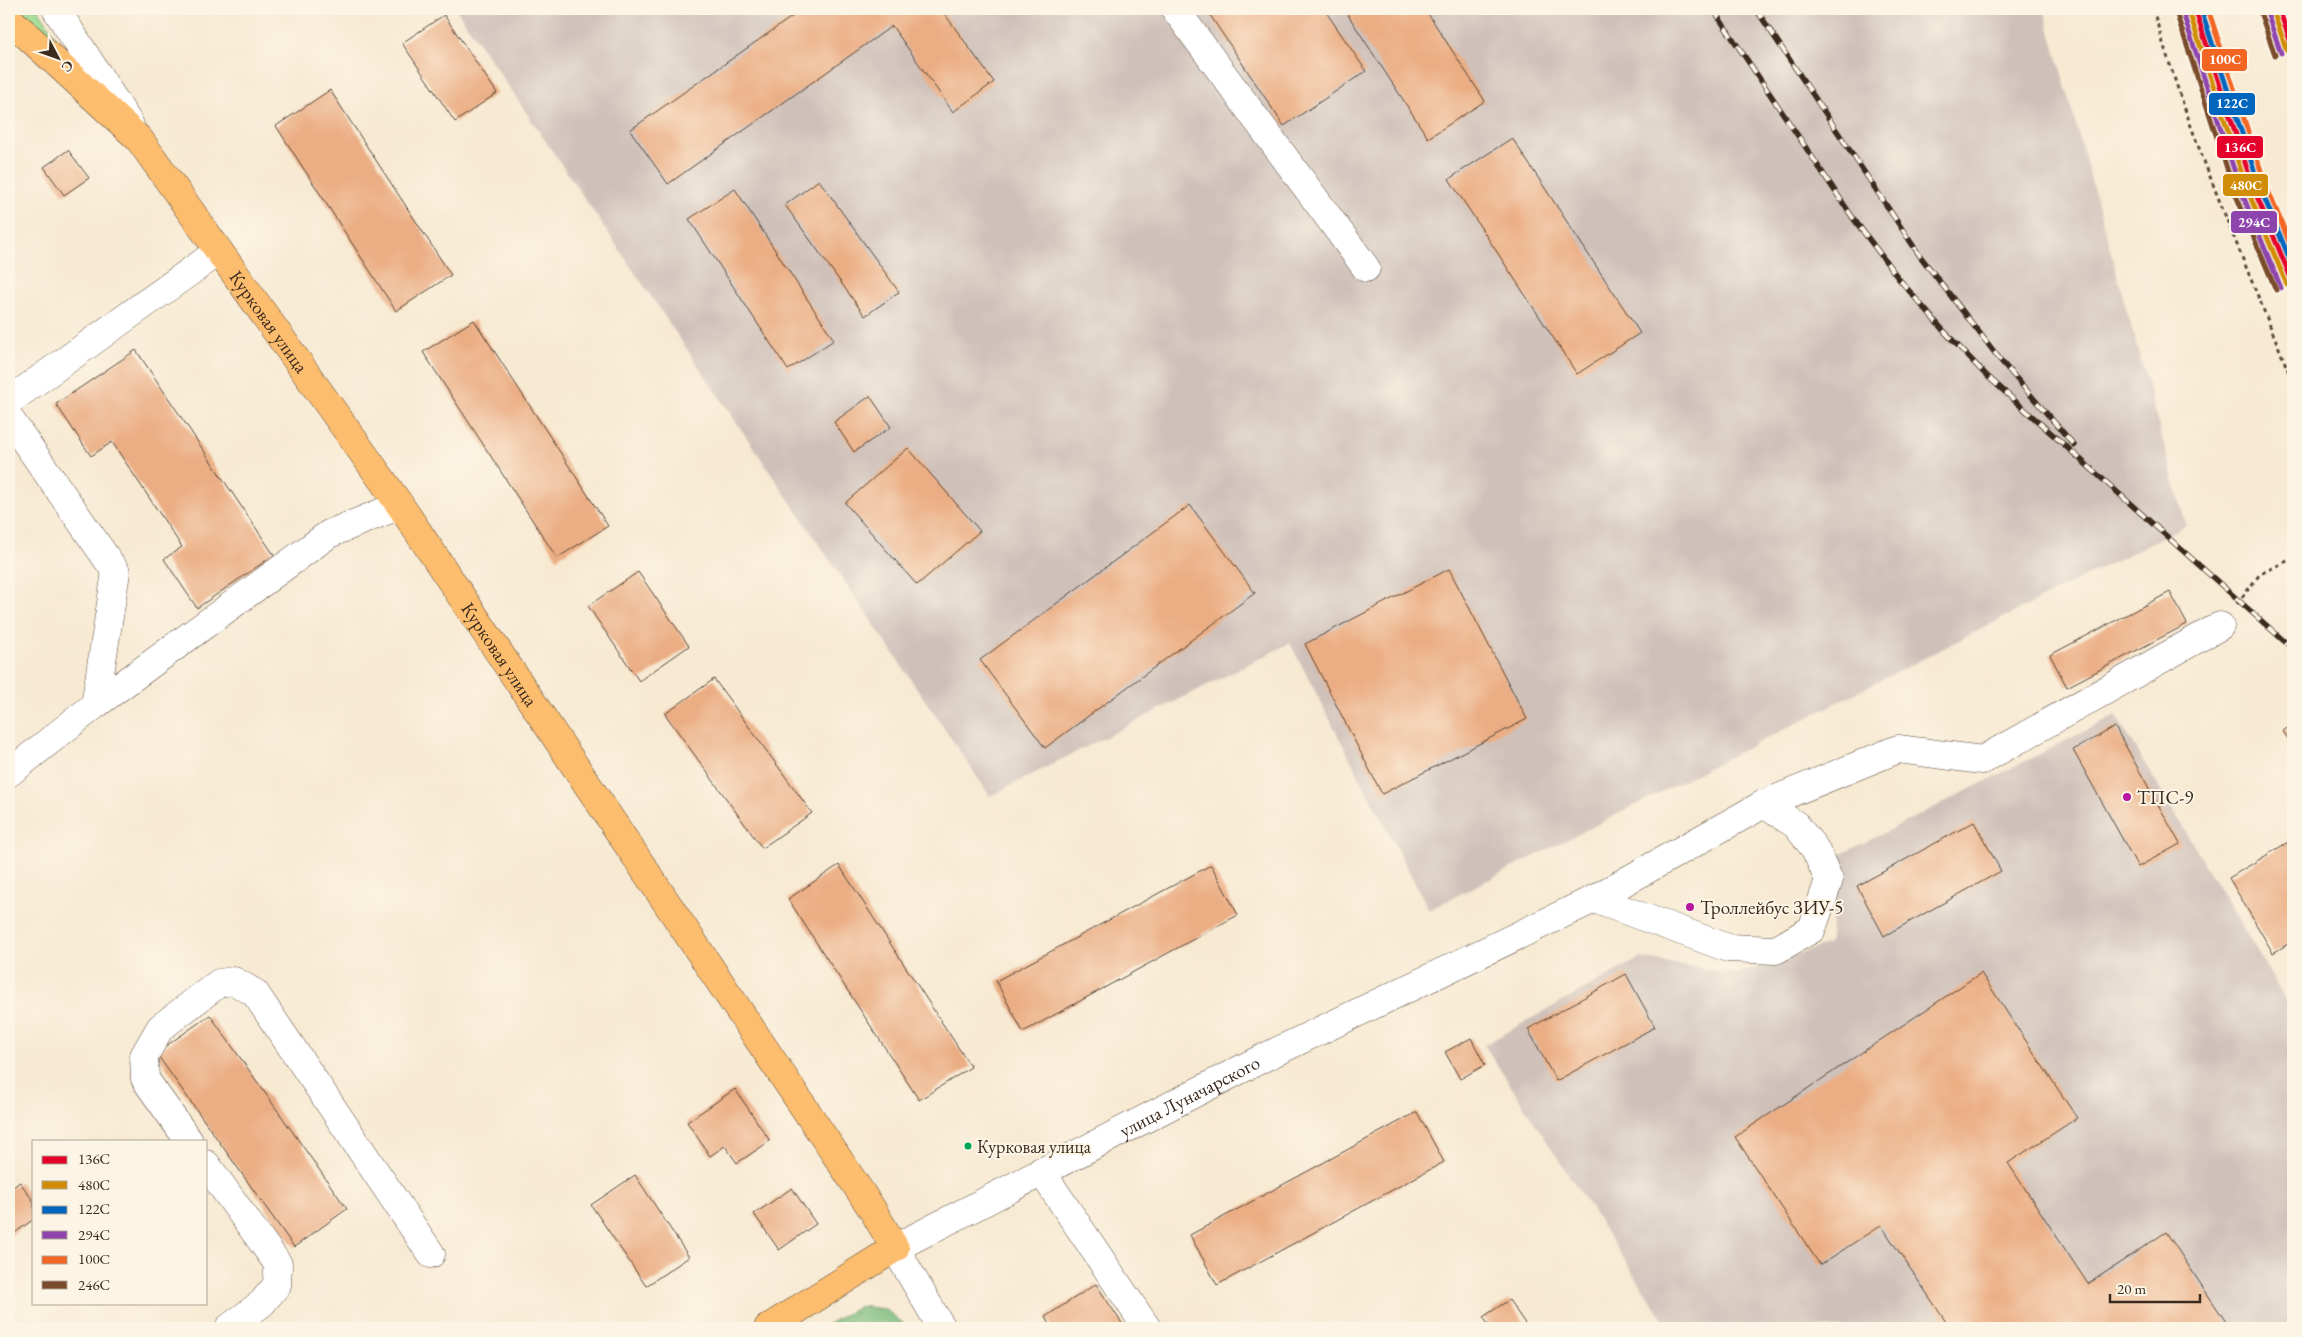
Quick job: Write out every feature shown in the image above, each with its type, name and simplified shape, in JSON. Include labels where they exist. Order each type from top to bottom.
[{"type":"main road","name":"Курковая улица","points":[[9,19],[139,139],[400,505],[872,1209],[895,1248]]},
{"type":"main road","name":"улица Луначарского","points":[[768,1328],[895,1248]]},
{"type":"street","points":[[56,9],[139,139]]},
{"type":"street","points":[[1176,9],[1366,268]]},
{"type":"street","points":[[9,401],[219,250]]},
{"type":"street","points":[[9,418],[116,572],[95,705]]},
{"type":"street","points":[[9,773],[95,705],[329,534],[400,505]]},
{"type":"street","name":"улица Луначарского","points":[[895,1248],[1259,1060],[1594,899],[1764,804],[1898,749],[1982,760],[2220,626]]},
{"type":"street","points":[[1594,899],[1728,948],[1776,950],[1812,929],[1829,880],[1816,849],[1796,825],[1764,804]]},
{"type":"street","points":[[188,1140],[145,1079],[144,1056],[160,1028],[219,983],[234,981],[255,993],[431,1254]]},
{"type":"street","points":[[208,1167],[278,1264],[277,1285],[262,1304],[228,1328]]},
{"type":"street","points":[[1041,1171],[1147,1328]]},
{"type":"street","name":"Курковая улица","points":[[895,1248],[942,1328]]},
{"type":"path","points":[[2153,9],[2167,58],[2202,156],[2293,383]]},
{"type":"path","points":[[2220,626],[2260,574],[2293,558]]},
{"type":"shaded area","points":[[456,9],[2044,9],[2186,525],[1429,910],[1290,643],[990,796]]},
{"type":"shaded area","points":[[2116,715],[2293,1012],[2293,1328],[1669,1328],[1484,1045],[1640,958],[1736,974],[1829,944],[1840,855]]},
{"type":"green space","points":[[18,9],[38,9],[70,60]]},
{"type":"green space","points":[[860,1306],[885,1309],[909,1328],[821,1328]]},
{"type":"building","points":[[803,9],[941,9],[994,82],[953,112],[892,26],[668,184],[630,130]]},
{"type":"building","points":[[1206,9],[1324,9],[1366,71],[1284,126]]},
{"type":"building","points":[[1344,9],[1425,9],[1485,101],[1428,138]]},
{"type":"building","points":[[444,15],[497,93],[455,122],[402,43]]},
{"type":"building","points":[[330,90],[451,275],[396,311],[276,126]]},
{"type":"building","points":[[1512,138],[1640,333],[1577,374],[1449,179]]},
{"type":"building","points":[[68,150],[89,178],[64,195],[44,167]]},
{"type":"building","points":[[819,180],[899,292],[865,316],[785,205]]},
{"type":"building","points":[[735,189],[834,340],[788,370],[689,219]]},
{"type":"building","points":[[474,320],[608,526],[557,558],[423,352]]},
{"type":"building","points":[[136,350],[274,555],[197,608],[164,559],[182,547],[112,442],[91,456],[56,404]]},
{"type":"building","points":[[870,396],[891,427],[854,452],[834,422]]},
{"type":"building","points":[[908,448],[980,531],[917,585],[845,503]]},
{"type":"building","points":[[1190,505],[1255,593],[1045,748],[980,660]]},
{"type":"building","points":[[1449,569],[1527,719],[1382,794],[1305,644]]},
{"type":"building","points":[[638,572],[689,646],[639,681],[588,606]]},
{"type":"building","points":[[2170,592],[2187,624],[2067,687],[2050,655]]},
{"type":"building","points":[[714,679],[812,813],[762,848],[665,714]]},
{"type":"building","points":[[2293,724],[2293,747],[2283,731]]},
{"type":"building","name":"ТПС-9","points":[[2115,727],[2180,844],[2138,867],[2073,750]]},
{"type":"building","points":[[1974,822],[2001,871],[1884,936],[1857,886]]},
{"type":"building","points":[[2293,839],[2293,941],[2273,953],[2229,878]]},
{"type":"building","points":[[839,865],[971,1067],[919,1100],[788,899]]},
{"type":"building","points":[[1211,865],[1238,915],[1023,1032],[996,981]]},
{"type":"building","points":[[1981,973],[2077,1118],[2008,1163],[2088,1284],[2166,1232],[2230,1328],[1950,1328],[1881,1225],[1820,1265],[1735,1137]]},
{"type":"building","points":[[1626,974],[1655,1027],[1556,1081],[1528,1029]]},
{"type":"building","points":[[210,1015],[347,1209],[294,1247],[156,1053]]},
{"type":"building","points":[[1471,1038],[1485,1065],[1460,1079],[1445,1052]]},
{"type":"building","points":[[735,1089],[770,1141],[737,1163],[725,1146],[710,1156],[687,1122]]},
{"type":"building","points":[[1417,1112],[1444,1162],[1217,1285],[1190,1235]]},
{"type":"building","points":[[635,1175],[689,1257],[646,1286],[591,1205]]},
{"type":"building","points":[[20,1182],[32,1199],[32,1220],[9,1237],[9,1190]]},
{"type":"building","points":[[792,1188],[816,1224],[779,1250],[754,1214]]},
{"type":"building","points":[[1096,1284],[1125,1328],[1053,1328],[1045,1317]]},
{"type":"building","points":[[1509,1300],[1528,1328],[1491,1328],[1483,1317]]},
{"type":"railway","points":[[1713,9],[1853,218],[1899,279],[1942,329],[1986,375],[2293,649]]},
{"type":"railway","points":[[1756,9],[1920,256],[2002,362],[2074,445]]},
{"type":"transit line","name":"136С","points":[[2195,9],[2253,187],[2293,283]]},
{"type":"transit line","name":"122С","points":[[2201,9],[2259,185],[2293,267]]},
{"type":"transit line","name":"100C","points":[[2208,9],[2265,183],[2293,251]]},
{"type":"transit line","name":"136С","points":[[2279,9],[2293,49]]},
{"type":"transit line","name":"480С","points":[[2189,11],[2247,189],[2287,285]]},
{"type":"transit line","name":"480С","points":[[2273,11],[2287,51]]},
{"type":"transit line","name":"294С","points":[[2183,13],[2241,191],[2281,288]]},
{"type":"transit line","name":"294С","points":[[2267,13],[2281,53]]},
{"type":"transit line","name":"246С","points":[[2177,15],[2235,193],[2276,290]]},
{"type":"transit line","name":"246С","points":[[2261,15],[2275,55]]},
{"type":"place","name":"ТПС-9","points":[[2127,797]]},
{"type":"place","name":"Троллейбус ЗИУ-5","points":[[1690,907]]},
{"type":"place","name":"Курковая улица","points":[[968,1146]]}]
